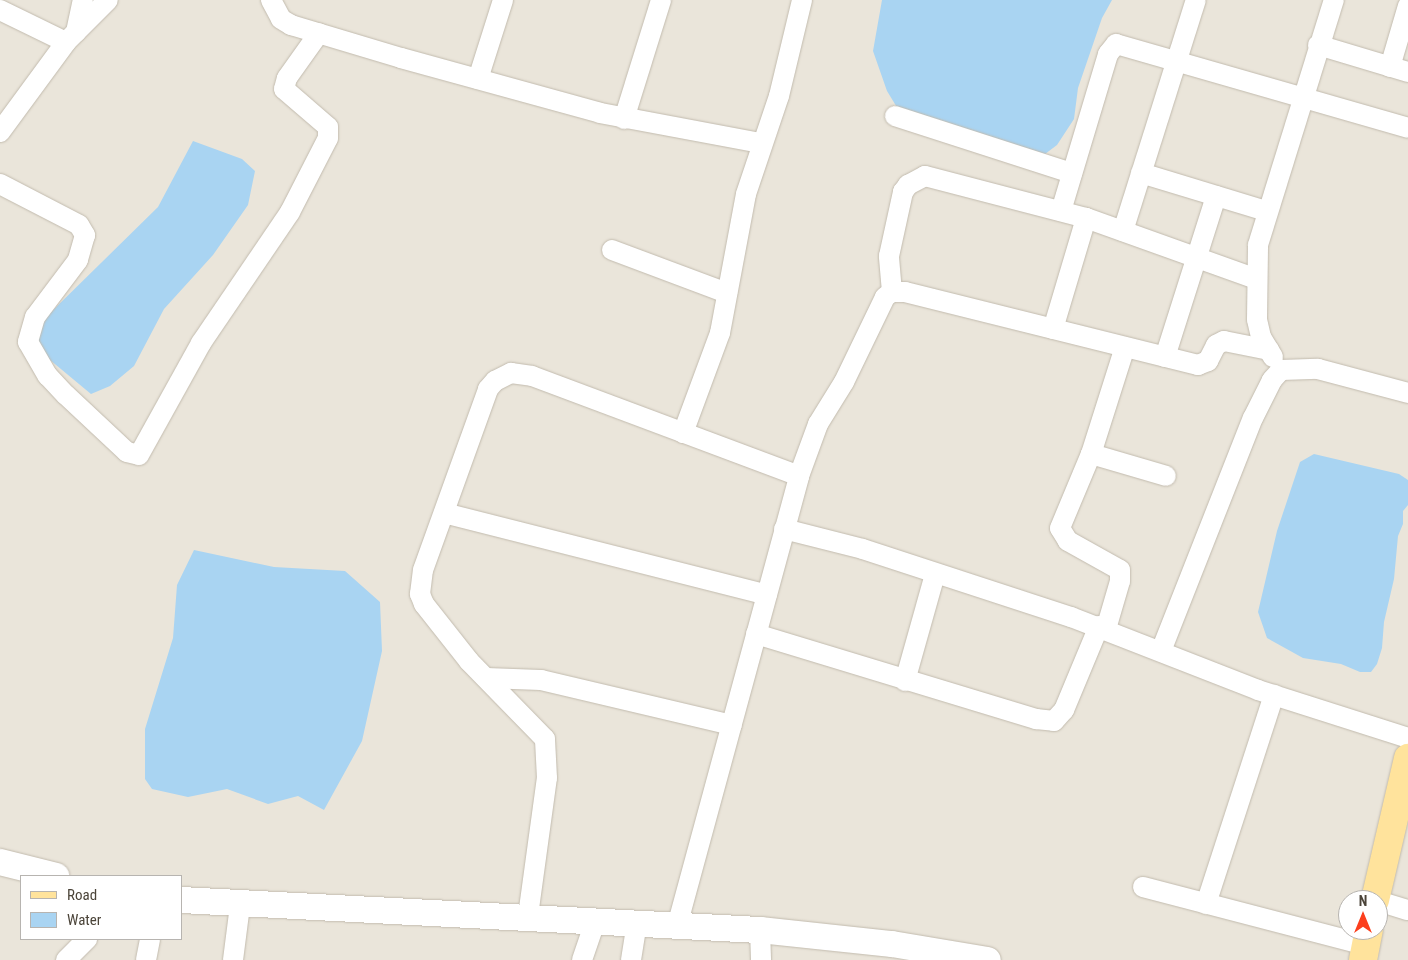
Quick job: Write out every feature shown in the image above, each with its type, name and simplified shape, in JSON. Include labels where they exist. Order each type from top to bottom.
[{"type":"main road","points":[[1379,890],[1408,758]]},
{"type":"street","points":[[71,38],[83,0]]},
{"type":"street","points":[[0,132],[71,38],[108,0]]},
{"type":"street","points":[[271,0],[281,19],[319,33],[624,119],[761,143]]},
{"type":"street","points":[[478,79],[503,0]]},
{"type":"street","points":[[624,119],[661,0]]},
{"type":"street","points":[[683,433],[720,332],[746,194],[761,143],[779,96],[802,0]]},
{"type":"street","points":[[1123,231],[1196,0]]},
{"type":"street","points":[[1281,370],[1261,337],[1257,319],[1256,280],[1258,245],[1266,211],[1334,0]]},
{"type":"street","points":[[1318,45],[1399,70],[1408,6]]},
{"type":"street","points":[[0,10],[71,38]]},
{"type":"street","points":[[0,184],[79,225],[85,235],[78,260],[35,317],[28,342],[48,376],[127,452],[139,455],[201,343],[290,212],[328,138],[328,127],[284,89],[286,78],[319,33]]},
{"type":"street","points":[[1061,211],[1112,46],[1123,44],[1408,128]]},
{"type":"street","points":[[895,116],[1072,173]]},
{"type":"street","points":[[1141,173],[1266,211]]},
{"type":"street","points":[[892,292],[889,266],[891,240],[903,192],[917,178],[939,178],[1086,218],[1256,280]]},
{"type":"street","points":[[1165,357],[1194,257],[1216,196]]},
{"type":"street","points":[[1053,329],[1086,218]]},
{"type":"street","points":[[612,250],[727,293]]},
{"type":"street","points":[[892,292],[1204,365],[1216,345],[1224,341],[1269,350]]},
{"type":"street","points":[[677,926],[799,476],[818,424],[844,382],[880,304],[892,292]]},
{"type":"street","points":[[756,634],[1036,719],[1054,721],[1064,710],[1102,628],[1120,581],[1120,570],[1068,541],[1060,528],[1091,454],[1125,347]]},
{"type":"street","points":[[1162,651],[1253,418],[1272,380],[1281,370],[1318,369],[1408,393]]},
{"type":"street","points":[[528,916],[548,751],[539,730],[486,678],[424,604],[420,594],[423,570],[488,389],[501,376],[511,373],[532,376],[799,476]]},
{"type":"street","points":[[1091,454],[1166,476]]},
{"type":"street","points":[[444,513],[767,595]]},
{"type":"street","points":[[784,529],[863,549],[1102,628],[1274,695],[1408,738]]},
{"type":"street","points":[[906,681],[935,574]]},
{"type":"street","points":[[486,678],[541,680],[732,725]]},
{"type":"street","points":[[1206,904],[1274,695]]},
{"type":"street","points":[[0,862],[52,875]]},
{"type":"street","points":[[1143,887],[1366,945]]},
{"type":"street","points":[[182,900],[240,905],[596,919],[677,926],[760,930],[892,944],[988,960]]},
{"type":"street","points":[[1388,904],[1408,910]]},
{"type":"street","points":[[233,960],[240,905]]},
{"type":"street","points":[[582,960],[596,919]]},
{"type":"street","points":[[631,960],[637,922]]},
{"type":"street","points":[[760,930],[761,960]]},
{"type":"street","points":[[66,960],[86,940]]},
{"type":"street","points":[[146,960],[150,940]]},
{"type":"shaded area","points":[[0,0],[1408,0],[1408,960],[0,960]]},
{"type":"water","points":[[882,0],[1112,0],[1102,18],[1078,88],[1074,119],[1057,145],[1045,154],[898,109],[887,91],[873,51]]},
{"type":"water","points":[[193,141],[242,159],[255,171],[248,205],[213,255],[164,309],[134,366],[110,386],[91,394],[38,350],[37,335],[45,318],[158,207]]},
{"type":"water","points":[[1314,454],[1399,474],[1408,480],[1408,505],[1403,511],[1403,524],[1398,536],[1394,579],[1384,622],[1382,648],[1377,664],[1371,672],[1360,672],[1341,664],[1303,658],[1267,638],[1258,612],[1277,531],[1300,462]]},
{"type":"water","points":[[194,550],[274,567],[345,571],[380,602],[382,651],[362,741],[324,810],[298,796],[268,804],[227,789],[188,797],[152,789],[145,779],[145,729],[173,638],[177,585]]}]
